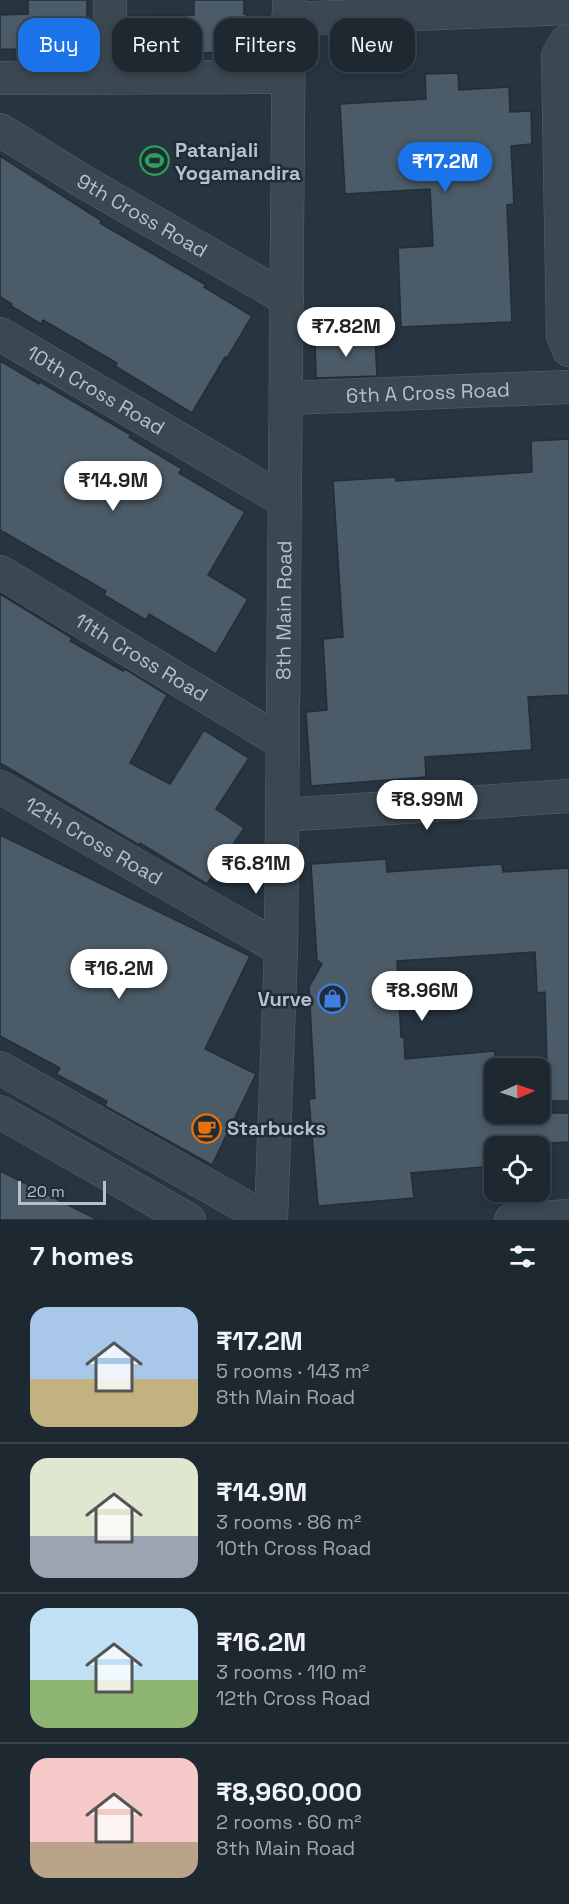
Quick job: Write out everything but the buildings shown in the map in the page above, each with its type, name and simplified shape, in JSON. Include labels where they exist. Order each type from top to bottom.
[{"type":"street","points":[[109,78],[110,0]]},
{"type":"street","points":[[288,9],[565,6]]},
{"type":"street","name":"8th Main Road","points":[[270,1220],[281,949],[283,815],[288,9]]},
{"type":"street","points":[[569,41],[566,42],[558,56],[563,336],[569,350]]},
{"type":"street","points":[[0,78],[288,77]]},
{"type":"street","name":"9th Cross Road","points":[[0,130],[84,182],[287,299]]},
{"type":"street","name":"10th Cross Road","points":[[0,334],[285,501]]},
{"type":"street","name":"6th A Cross Road","points":[[287,398],[569,387]]},
{"type":"street","name":"11th Cross Road","points":[[0,572],[283,743]]},
{"type":"street","name":"12th Cross Road","points":[[0,787],[281,949]]},
{"type":"street","points":[[283,815],[569,796]]},
{"type":"street","points":[[0,1068],[270,1220]]},
{"type":"street","points":[[0,1112],[189,1220]]},
{"type":"place","name":"Patanjali Yogamandira","points":[[154,161]]},
{"type":"place","name":"Vurve","points":[[333,999]]},
{"type":"place","name":"Starbucks","points":[[206,1128]]}]
